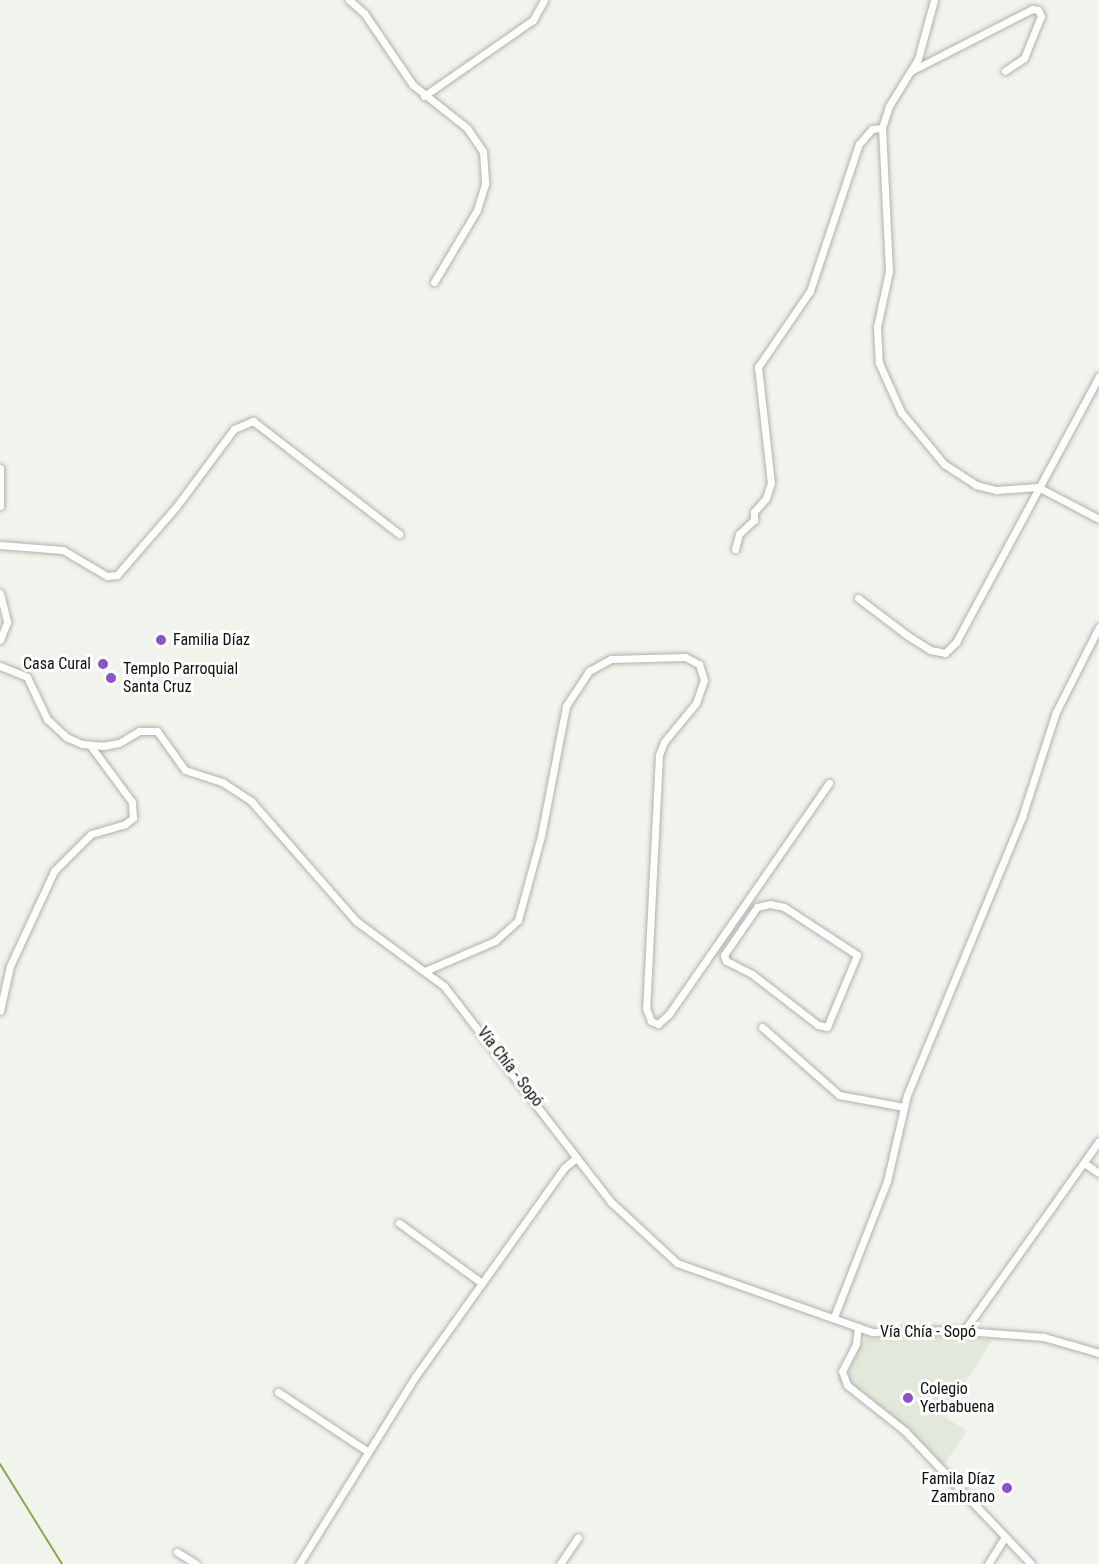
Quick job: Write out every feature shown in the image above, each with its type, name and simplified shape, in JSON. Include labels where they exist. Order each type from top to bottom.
[{"type":"street","points":[[348,0],[364,13],[424,96],[467,128],[483,152],[485,167],[477,210],[434,282]]},
{"type":"street","points":[[424,96],[533,20],[544,0]]},
{"type":"street","points":[[934,0],[918,59],[889,106],[882,128],[890,271],[877,327],[879,363],[901,412],[944,464],[976,485],[996,490],[1038,486],[1099,519]]},
{"type":"street","points":[[910,72],[1032,9],[1038,10],[1041,16],[1024,58],[1005,71]]},
{"type":"street","points":[[735,549],[739,534],[754,520],[754,512],[766,498],[771,483],[758,367],[814,283],[841,189],[859,144],[872,129],[882,128]]},
{"type":"street","points":[[858,598],[930,650],[945,653],[956,642],[1099,376]]},
{"type":"street","points":[[0,545],[63,550],[107,576],[117,575],[190,489],[234,429],[253,421],[399,534]]},
{"type":"street","points":[[0,468],[0,506]]},
{"type":"street","points":[[0,594],[7,622],[0,640]]},
{"type":"street","points":[[834,1317],[887,1181],[904,1107],[1022,817],[1056,712],[1099,627]]},
{"type":"street","points":[[425,971],[495,941],[518,920],[541,836],[566,706],[589,671],[611,659],[685,657],[699,664],[704,680],[696,703],[663,742],[659,755],[646,1008],[651,1021],[663,1021],[739,916],[830,783]]},
{"type":"street","name":"Vía Chía - Sopó","points":[[0,666],[27,677],[47,719],[66,737],[90,745],[119,743],[147,729],[157,731],[185,770],[222,782],[251,801],[344,910],[386,947],[425,971],[444,986],[474,1021],[612,1203],[677,1263],[881,1334],[964,1331],[1044,1337],[1099,1353]]},
{"type":"street","points":[[0,1011],[10,966],[54,871],[91,834],[125,824],[133,818],[132,802],[90,745]]},
{"type":"street","points":[[777,905],[856,955],[826,1027],[818,1025],[752,974],[726,961],[724,955],[746,922],[757,907],[777,905]]},
{"type":"street","points":[[739,916],[746,922]]},
{"type":"street","points":[[762,1027],[839,1095],[904,1107]]},
{"type":"street","points":[[964,1331],[1099,1141]]},
{"type":"street","points":[[299,1564],[367,1451],[564,1168],[576,1158]]},
{"type":"street","points":[[1084,1163],[1099,1173]]},
{"type":"street","points":[[399,1223],[482,1283]]},
{"type":"street","points":[[858,1327],[856,1344],[842,1371],[843,1379],[905,1431],[1031,1564]]},
{"type":"street","points":[[278,1392],[367,1451]]},
{"type":"street","points":[[560,1564],[578,1537]]},
{"type":"street","points":[[988,1564],[1005,1537]]},
{"type":"street","points":[[177,1552],[196,1564]]},
{"type":"shaded area","name":"Colegio Yerbabuena","points":[[944,1334],[992,1340],[944,1416],[967,1431],[941,1469],[905,1431],[837,1380],[866,1338],[889,1340]]},
{"type":"waterway","points":[[0,1464],[62,1564]]},
{"type":"place","name":"Familia Díaz","points":[[161,640]]},
{"type":"place","name":"Casa Cural","points":[[103,664]]},
{"type":"place","name":"Templo Parroquial Santa Cruz","points":[[111,678]]},
{"type":"place","name":"Colegio Yerbabuena","points":[[908,1398]]},
{"type":"place","name":"Famila Díaz Zambrano","points":[[1007,1488]]}]
